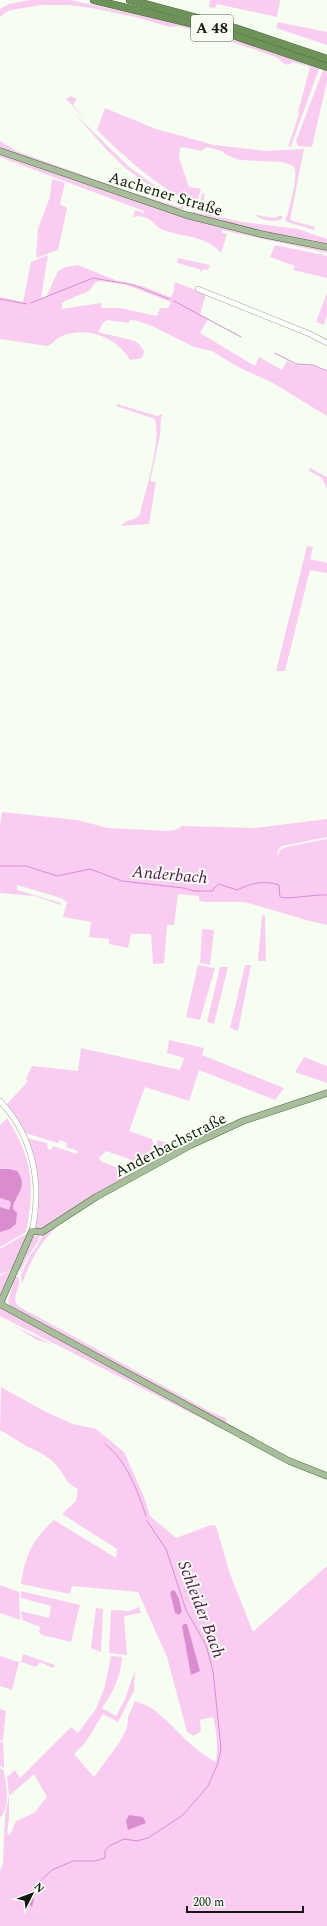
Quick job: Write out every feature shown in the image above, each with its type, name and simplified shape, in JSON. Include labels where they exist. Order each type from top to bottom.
[{"type":"highway","name":"A 48","points":[[94,0],[215,29],[327,67]]},
{"type":"highway","name":"A 48","points":[[130,0],[235,28],[327,59]]},
{"type":"main road","name":"Aachener Straße","points":[[0,151],[186,215],[261,234],[327,247]]},
{"type":"main road","name":"Anderbachstraße","points":[[32,1231],[42,1232],[96,1198],[207,1137],[243,1121],[327,1093]]},
{"type":"main road","points":[[32,1231],[0,1304],[290,1461],[327,1476]]},
{"type":"street","points":[[198,289],[327,343]]},
{"type":"street","points":[[0,1101],[18,1124],[33,1159],[37,1205],[32,1231]]},
{"type":"shaded area","points":[[30,0],[70,0],[177,23],[251,45],[319,69],[291,146],[288,147],[299,114],[298,112],[310,67],[293,62],[288,65],[283,63],[278,58],[197,31],[178,26],[170,27],[135,17],[91,8],[69,5],[41,5],[11,10],[0,17],[0,9],[9,4]]},
{"type":"shaded area","points":[[210,0],[280,0],[277,17],[217,4],[215,8],[209,7]]},
{"type":"shaded area","points":[[278,22],[327,32],[327,45],[276,28]]},
{"type":"shaded area","points":[[323,70],[327,72],[327,81],[312,147],[298,146],[296,141]]},
{"type":"shaded area","points":[[71,96],[77,99],[73,105],[87,121],[66,99]]},
{"type":"shaded area","points":[[105,108],[156,129],[214,145],[266,151],[304,149],[290,220],[315,227],[314,230],[287,222],[285,217],[287,217],[295,182],[295,170],[293,166],[283,162],[240,160],[226,155],[222,151],[207,147],[201,151],[182,147],[180,148],[179,158],[189,187],[201,189],[197,203],[194,206],[180,198],[143,171],[97,130]]},
{"type":"shaded area","points":[[74,113],[129,167],[175,200],[160,193],[124,167]]},
{"type":"shaded area","points":[[0,141],[16,151],[122,189],[179,207],[183,206],[184,209],[177,209],[0,149]]},
{"type":"shaded area","points":[[0,154],[151,206],[220,227],[327,249],[327,253],[222,230],[222,233],[227,234],[221,253],[216,247],[202,240],[163,230],[147,218],[137,216],[133,218],[135,210],[144,213],[144,211],[0,157]]},
{"type":"shaded area","points":[[52,179],[65,183],[60,204],[67,208],[58,250],[36,258],[38,229],[50,197]]},
{"type":"shaded area","points":[[202,193],[205,194],[203,203],[210,205],[223,213],[201,208],[200,203]]},
{"type":"shaded area","points":[[191,211],[243,222],[298,229],[327,239],[327,245],[276,235],[191,214]]},
{"type":"shaded area","points":[[255,215],[276,218],[278,216],[282,216],[282,219],[276,221],[268,220]]},
{"type":"shaded area","points":[[275,245],[327,256],[327,278],[293,270],[295,266],[270,257]]},
{"type":"shaded area","points":[[48,255],[41,298],[46,297],[58,271],[66,267],[78,265],[115,280],[142,286],[170,297],[173,294],[175,282],[206,294],[200,315],[208,319],[200,333],[255,366],[259,357],[282,370],[287,361],[295,365],[313,366],[327,372],[327,416],[273,383],[238,367],[212,351],[194,347],[152,326],[138,321],[130,320],[129,323],[107,320],[103,323],[98,332],[135,341],[140,345],[144,351],[142,358],[130,360],[117,345],[91,333],[71,333],[60,337],[47,346],[0,339],[0,297],[23,302],[31,262]],"holes":[[[99,281],[124,284],[171,302],[168,308],[160,308],[157,316],[120,308],[102,308],[101,303],[62,309],[62,303],[89,291],[95,283]]]},
{"type":"shaded area","points":[[178,258],[210,265],[208,270],[203,269],[202,272],[199,269],[177,263]]},
{"type":"shaded area","points":[[327,293],[327,315],[324,325],[316,322]]},
{"type":"shaded area","points":[[117,404],[157,416],[163,414],[161,418],[160,436],[150,481],[156,482],[149,524],[121,526],[125,522],[136,518],[140,514],[149,479],[156,441],[155,419],[116,406]]},
{"type":"shaded area","points":[[310,468],[327,477],[327,489],[322,478],[309,471]]},
{"type":"shaded area","points":[[307,546],[313,547],[310,559],[327,563],[327,573],[310,570],[285,671],[276,671]]},
{"type":"shaded area","points":[[2,812],[77,820],[108,828],[167,831],[179,829],[181,826],[255,828],[327,819],[327,837],[282,846],[278,850],[277,858],[280,850],[286,847],[327,839],[327,925],[245,902],[206,902],[199,901],[199,896],[178,894],[174,925],[167,925],[164,963],[153,964],[151,934],[131,934],[128,948],[109,944],[109,939],[89,937],[91,922],[63,917],[67,902],[61,898],[17,885],[17,890],[61,903],[60,905],[35,896],[0,893],[0,826]]},
{"type":"shaded area","points":[[262,915],[265,916],[266,961],[258,961]]},
{"type":"shaded area","points":[[202,929],[214,930],[210,965],[200,963]]},
{"type":"shaded area","points":[[198,965],[215,968],[200,1020],[186,1017]]},
{"type":"shaded area","points":[[245,965],[251,965],[238,1031],[230,1028]]},
{"type":"shaded area","points":[[220,967],[228,967],[214,1024],[207,1022]]},
{"type":"shaded area","points":[[169,1040],[204,1048],[202,1055],[284,1088],[275,1100],[199,1070],[189,1101],[145,1087],[129,1131],[152,1139],[157,1156],[155,1162],[149,1166],[106,1151],[99,1158],[102,1162],[134,1174],[43,1229],[37,1230],[37,1174],[27,1138],[47,1143],[48,1149],[51,1150],[53,1146],[77,1154],[78,1151],[66,1147],[67,1143],[60,1140],[58,1143],[25,1133],[7,1104],[28,1081],[26,1079],[32,1066],[78,1071],[81,1048],[180,1070],[184,1058],[167,1053]]},
{"type":"shaded area","points":[[304,1057],[327,1066],[327,1083],[295,1072]]},
{"type":"shaded area","points":[[7,1118],[16,1133],[27,1160],[31,1186],[26,1232],[0,1247],[0,1125]]},
{"type":"shaded area","points":[[157,1140],[175,1145],[172,1153],[160,1151]]},
{"type":"shaded area","points":[[0,1169],[17,1171],[22,1182],[20,1192],[15,1200],[13,1209],[17,1213],[16,1224],[10,1229],[0,1232],[0,1207],[9,1210],[11,1204],[10,1201],[0,1198]]},
{"type":"shaded area","points":[[61,1222],[37,1251],[22,1284],[21,1275],[29,1257],[38,1245],[43,1234]]},
{"type":"shaded area","points":[[28,1234],[12,1270],[0,1274],[0,1249]]},
{"type":"shaded area","points":[[40,1234],[38,1242],[20,1271],[19,1268],[33,1237]]},
{"type":"shaded area","points":[[8,1272],[11,1273],[6,1287],[0,1295],[0,1276]]},
{"type":"shaded area","points":[[15,1277],[18,1277],[19,1280],[15,1299],[18,1306],[211,1412],[226,1418],[227,1422],[224,1423],[10,1306],[8,1301]]},
{"type":"shaded area","points":[[0,1307],[222,1428],[222,1429],[0,1316]]},
{"type":"shaded area","points":[[14,1326],[51,1344],[37,1340]]},
{"type":"shaded area","points":[[1,1387],[44,1411],[73,1424],[96,1429],[124,1452],[144,1497],[150,1516],[176,1538],[211,1525],[216,1526],[230,1574],[253,1632],[327,1566],[327,1926],[0,1926],[0,1872],[3,1863],[5,1815],[9,1795],[7,1777],[15,1770],[20,1778],[71,1727],[78,1733],[96,1709],[105,1686],[111,1656],[122,1657],[120,1671],[116,1684],[102,1708],[116,1716],[125,1699],[135,1670],[134,1691],[118,1722],[103,1714],[85,1743],[74,1754],[94,1777],[119,1743],[127,1728],[128,1717],[135,1701],[157,1712],[199,1751],[216,1762],[217,1745],[213,1717],[200,1720],[201,1731],[194,1736],[187,1732],[167,1657],[138,1592],[72,1586],[70,1594],[21,1584],[25,1564],[31,1548],[35,1541],[54,1520],[116,1558],[117,1549],[62,1514],[76,1501],[78,1489],[68,1482],[54,1462],[0,1430]],"holes":[[[170,1593],[179,1599],[182,1612],[179,1615],[175,1613]],[[34,1774],[47,1797],[34,1813],[16,1821],[10,1835],[7,1833],[9,1796]]]},
{"type":"shaded area","points":[[0,1585],[19,1592],[20,1620],[0,1613]]},
{"type":"shaded area","points":[[173,1590],[179,1599],[182,1612],[179,1615],[175,1613],[170,1593]]},
{"type":"shaded area","points":[[21,1591],[80,1605],[71,1642],[42,1635],[39,1632],[40,1627],[22,1620],[21,1611],[49,1618],[51,1606],[21,1598]]},
{"type":"shaded area","points":[[139,1607],[141,1613],[124,1616],[127,1655],[109,1653],[111,1610],[130,1611]]},
{"type":"shaded area","points":[[96,1608],[103,1609],[101,1652],[91,1648]]},
{"type":"shaded area","points":[[187,1624],[200,1671],[191,1675],[182,1626]]},
{"type":"shaded area","points":[[23,1654],[55,1665],[53,1668],[40,1662],[36,1667],[21,1662]]},
{"type":"shaded area","points":[[0,1656],[19,1662],[12,1690],[0,1686]]},
{"type":"shaded area","points":[[0,1709],[6,1711],[3,1739],[0,1741]]},
{"type":"shaded area","points":[[3,1740],[4,1768],[0,1766],[0,1743]]},
{"type":"shaded area","points":[[0,1768],[4,1771],[7,1801],[6,1807],[0,1818]]},
{"type":"shaded area","points":[[129,1815],[143,1817],[146,1823],[128,1830],[126,1821]]},
{"type":"shaded area","points":[[31,1895],[34,1899],[32,1907],[26,1902],[28,1896]]},
{"type":"waterway","points":[[31,303],[93,278],[133,285],[169,299]]},
{"type":"waterway","points":[[0,299],[27,304]]},
{"type":"waterway","points":[[174,301],[241,337]]},
{"type":"waterway","points":[[275,353],[296,364],[313,365],[327,371]]},
{"type":"waterway","name":"Anderbach","points":[[0,866],[26,866],[57,876],[90,869],[122,881],[183,888],[195,891],[213,891],[219,884],[237,890],[252,884],[273,883],[279,885],[280,897],[283,898],[327,895]]},
{"type":"waterway","name":"Schleider Bach","points":[[105,1444],[113,1451],[125,1467],[135,1486],[146,1516]]},
{"type":"waterway","name":"Schleider Bach","points":[[32,1897],[36,1885],[52,1870],[73,1861],[95,1861],[105,1858],[105,1851],[109,1846],[124,1839],[137,1841],[148,1838],[183,1815],[208,1786],[218,1763],[221,1748],[213,1671],[206,1645],[186,1610],[166,1549],[147,1521]]}]
